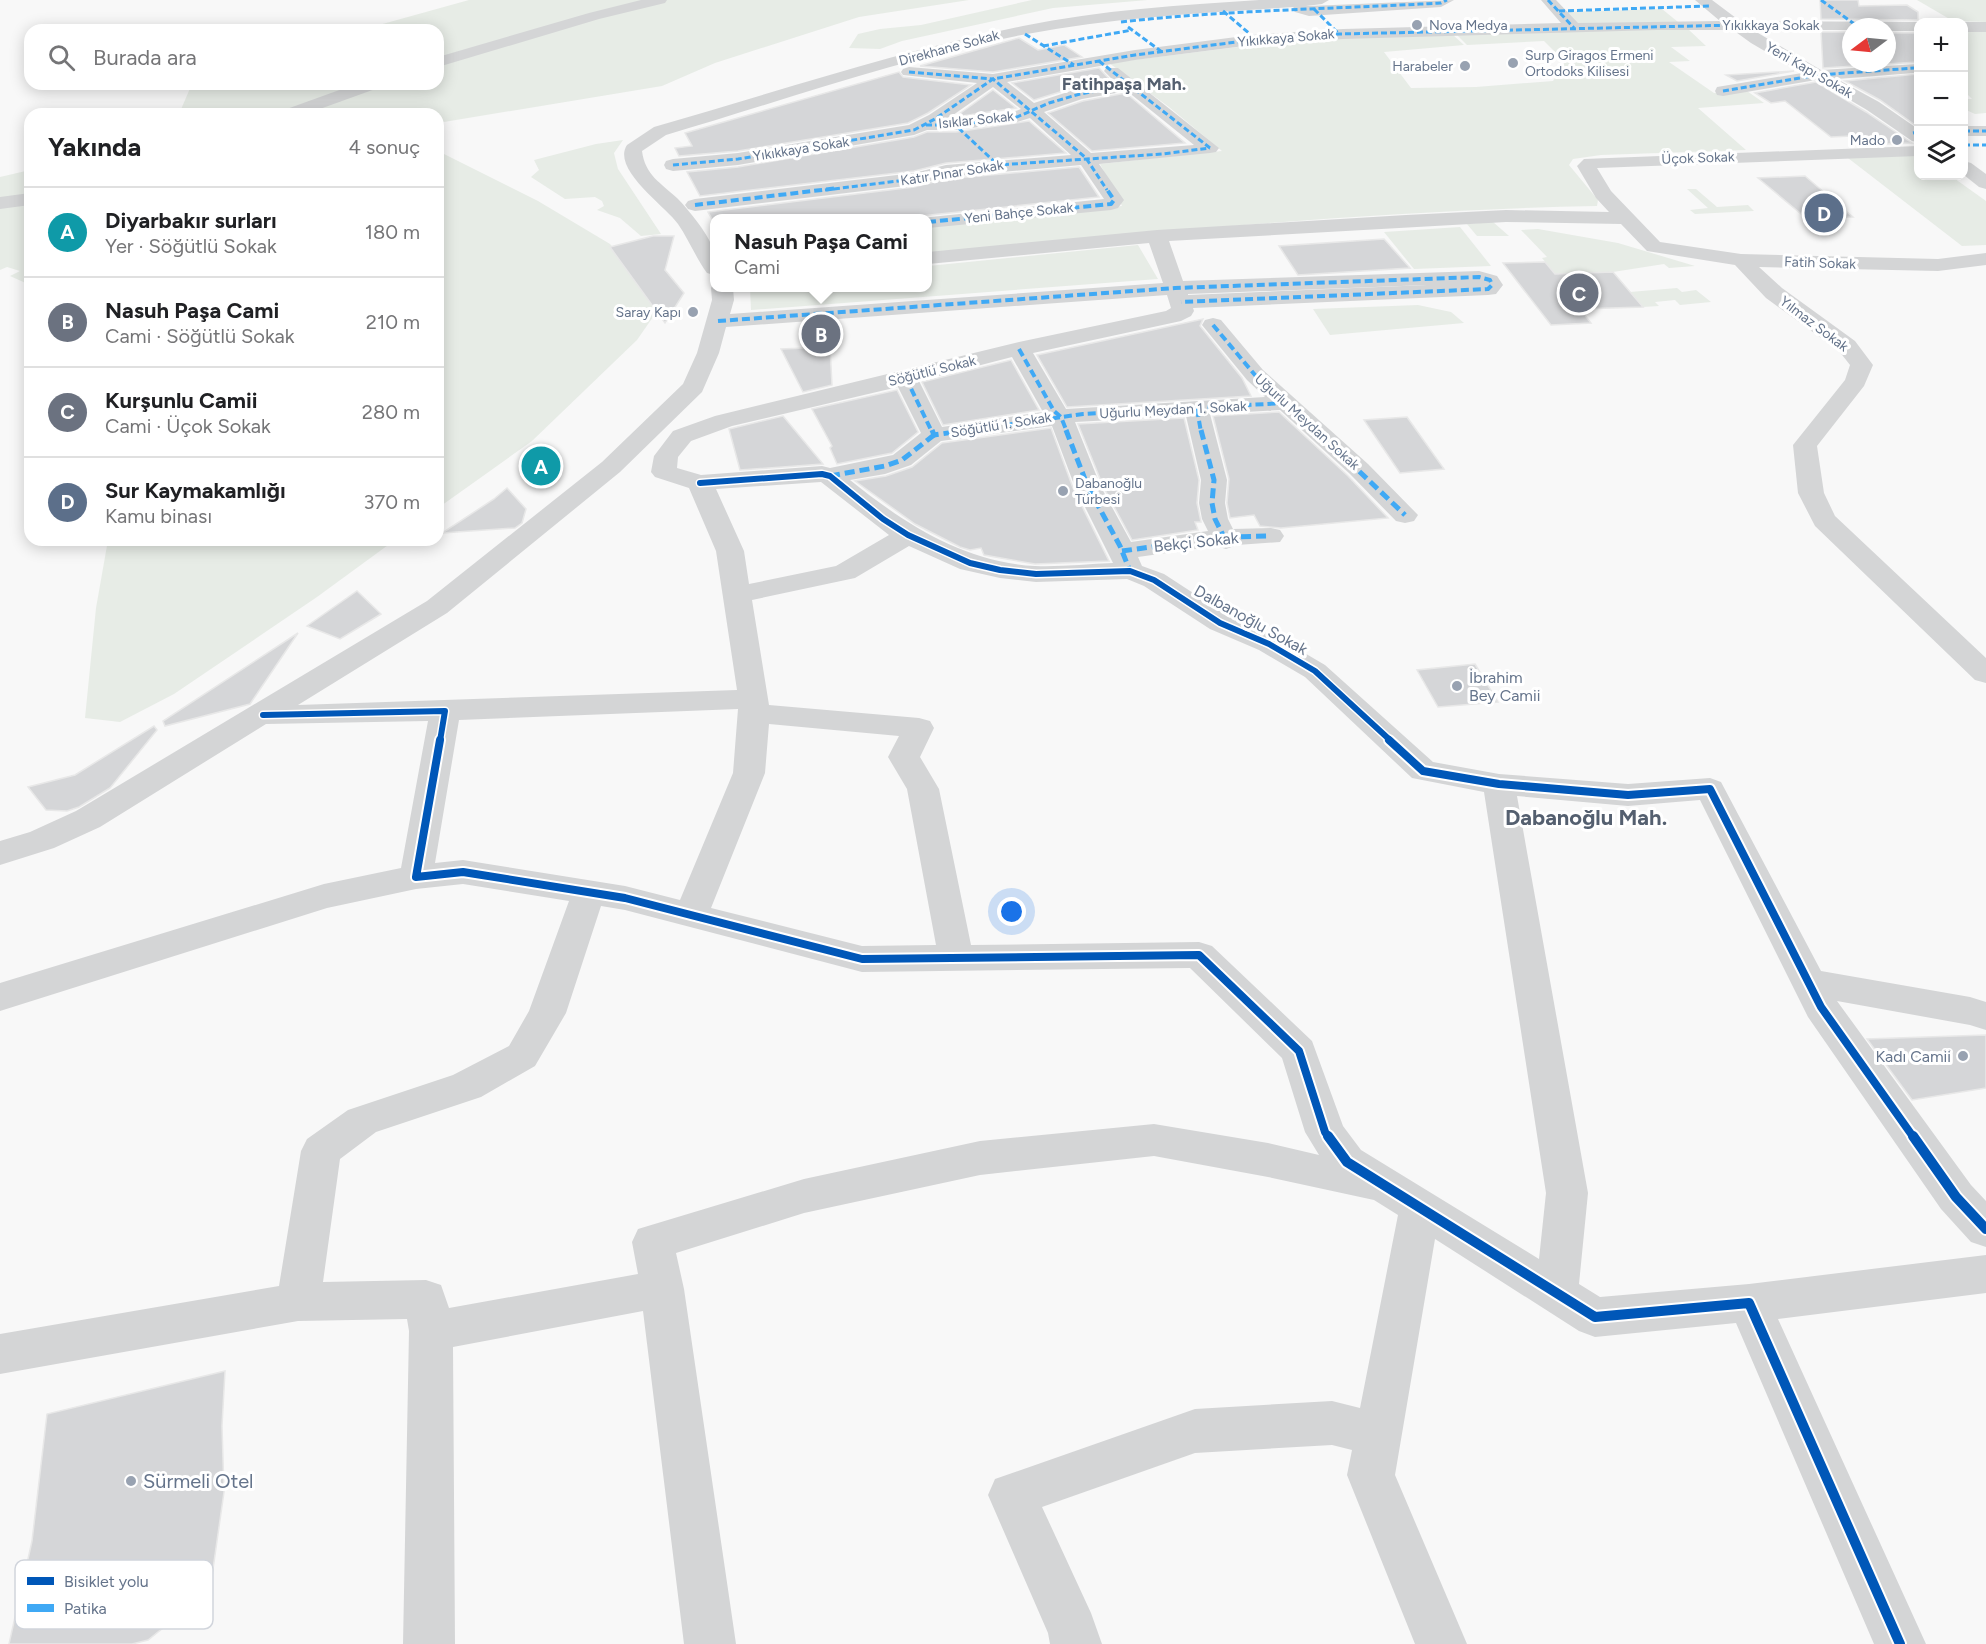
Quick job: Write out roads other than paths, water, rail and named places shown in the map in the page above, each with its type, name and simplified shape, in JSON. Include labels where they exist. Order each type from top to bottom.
[{"type":"street","points":[[444,60],[594,15],[660,0]]},
{"type":"street","points":[[1043,46],[1124,24],[1224,12],[1317,6],[1441,3],[1447,0]]},
{"type":"street","points":[[1821,0],[1846,18]]},
{"type":"street","points":[[1553,5],[1706,3]]},
{"type":"street","name":"Yeni Kapı Sokak","points":[[1706,3],[1737,25],[1914,132]]},
{"type":"street","points":[[1553,5],[1574,27]]},
{"type":"street","points":[[1317,6],[1339,34]]},
{"type":"street","name":"Direkhane Sokak","points":[[710,263],[677,209],[651,187],[632,162],[633,149],[660,132],[926,53],[1023,30],[1125,14],[1317,6]]},
{"type":"street","points":[[1224,12],[1257,40]]},
{"type":"street","points":[[1124,24],[1162,52]]},
{"type":"street","name":"Yıkıkkaya Sokak","points":[[949,120],[993,79],[1099,61],[1257,40],[1339,34],[1574,27],[1842,26]]},
{"type":"street","name":"Yıkıkkaya Sokak","points":[[1896,26],[1914,26]]},
{"type":"street","points":[[1968,27],[1986,27]]},
{"type":"street","points":[[1025,34],[1074,65]]},
{"type":"street","points":[[1099,61],[1131,86]]},
{"type":"street","points":[[1723,92],[1818,75],[1914,68]]},
{"type":"street","points":[[909,72],[993,79],[1086,158]]},
{"type":"street","name":"Isıklar Sokak","points":[[925,125],[949,120],[1017,117],[1080,94],[1131,86]]},
{"type":"street","name":"Katır Pınar Sokak","points":[[695,205],[866,185],[946,171],[998,165],[1162,154],[1210,148],[1131,86]]},
{"type":"street","points":[[306,108],[356,90]]},
{"type":"street","points":[[949,120],[998,165]]},
{"type":"street","name":"Yıkıkkaya Sokak","points":[[673,165],[738,159],[833,145],[914,130],[925,125]]},
{"type":"street","points":[[1968,131],[1986,131]]},
{"type":"street","points":[[1968,145],[1986,145]]},
{"type":"street","name":"Üçok Sokak","points":[[1654,247],[1603,194],[1586,166],[1591,163],[1658,159],[1914,151]]},
{"type":"street","name":"Yeni Bahçe Sokak","points":[[932,222],[1111,204],[1114,200],[1111,194],[1086,158]]},
{"type":"street","points":[[1968,170],[1986,183]]},
{"type":"street","points":[[0,202],[24,200]]},
{"type":"street","points":[[932,258],[1157,236],[1506,216],[1624,218]]},
{"type":"street","points":[[1157,236],[1180,300]]},
{"type":"street","name":"Fatih Sokak","points":[[1654,247],[1741,260],[1938,265],[1986,259]]},
{"type":"street","name":"Yılmaz Sokak","points":[[1741,260],[1774,294],[1847,346],[1862,365],[1856,381],[1805,445],[1811,493],[1824,520],[1986,674]]},
{"type":"street","points":[[717,321],[1488,289],[1492,285],[1490,280],[1479,277],[1180,300]]},
{"type":"street","points":[[0,853],[42,840],[88,819],[263,715],[437,607],[611,467],[694,387],[708,353],[723,300],[722,292]]},
{"type":"street","name":"Söğütlü Sokak","points":[[700,483],[664,472],[666,456],[682,436],[724,421],[1019,349],[1173,316],[1180,300]]},
{"type":"street","name":"Uğurlu Meydan Sokak","points":[[1213,325],[1255,375],[1359,469],[1405,515]]},
{"type":"street","points":[[1019,349],[1054,411],[1061,417],[1089,487],[1126,561]]},
{"type":"street","name":"Söğütlü 1. Sokak","points":[[906,378],[933,435],[1061,417]]},
{"type":"street","name":"Uğurlu Meydan 1. Sokak","points":[[1061,417],[1286,403]]},
{"type":"street","points":[[1197,409],[1214,480],[1212,503],[1215,519],[1225,539]]},
{"type":"street","points":[[691,915],[749,773],[753,706],[730,551],[700,483],[799,475],[831,476],[885,466],[902,460],[933,435]]},
{"type":"street","name":"Dalbanoğlu Sokak","points":[[831,476],[883,519],[908,535],[970,563],[1000,570],[1058,574],[1126,561],[1220,622],[1269,644],[1315,671],[1423,771],[1499,784]]},
{"type":"street","points":[[737,595],[845,572],[908,535]]},
{"type":"street","name":"Bekçi Sokak","points":[[1126,561],[1225,539],[1271,536]]},
{"type":"street","points":[[263,715],[753,706],[919,728],[904,758],[923,789],[956,958]]},
{"type":"street","points":[[416,877],[446,711]]},
{"type":"street","points":[[1557,1293],[1567,1193],[1499,784],[1628,795],[1710,789],[1821,1006],[1950,1187],[1986,1229]]},
{"type":"street","points":[[0,997],[324,896],[416,877],[463,872],[625,898],[862,959],[1199,955],[1299,1052],[1325,1132],[1347,1162],[1595,1317],[1749,1303],[1986,1274]]},
{"type":"street","points":[[298,1302],[321,1151],[362,1121],[467,1086],[522,1056],[547,1013],[589,892]]},
{"type":"street","points":[[1809,982],[1986,1016]]},
{"type":"street","points":[[710,1644],[662,1289],[653,1242],[804,1196],[980,1158],[1154,1140],[1268,1160],[1404,1197]]},
{"type":"street","points":[[1404,1197],[1378,1434],[1371,1475],[1441,1644]]},
{"type":"street","points":[[431,1331],[662,1289]]},
{"type":"street","points":[[0,1354],[298,1302],[426,1299],[431,1331],[429,1644]]},
{"type":"street","points":[[1749,1303],[1900,1644]]},
{"type":"street","points":[[1076,1644],[1073,1630],[1012,1496],[1196,1431],[1332,1423],[1378,1434]]},
{"type":"place","name":"Nova Medya","points":[[1417,25]]},
{"type":"place","name":"Surp Giragos Ermeni Ortodoks Kilisesi","points":[[1513,63]]},
{"type":"place","name":"Harabeler","points":[[1465,66]]},
{"type":"place","name":"Mado","points":[[1897,140]]},
{"type":"place","name":"Sur Kaymakamlığı","points":[[1824,213]]},
{"type":"place","name":"Kurşunlu Camii","points":[[1579,293]]},
{"type":"place","name":"Saray Kapı","points":[[693,312]]},
{"type":"place","name":"Nasuh Paşa Cami","points":[[821,334]]},
{"type":"place","name":"Diyarbakır surları","points":[[541,466]]},
{"type":"place","name":"Dabanoğlu Türbesi","points":[[1063,491]]},
{"type":"place","name":"İbrahim Bey Camii","points":[[1457,686]]},
{"type":"place","name":"Kadı Camii","points":[[1963,1056]]},
{"type":"place","name":"Sürmeli Otel","points":[[131,1481]]},
{"type":"district","name":"Fatihpaşa Mah.","points":[[1124,84]]},
{"type":"district","name":"Dabanoğlu Mah.","points":[[1586,817]]}]
